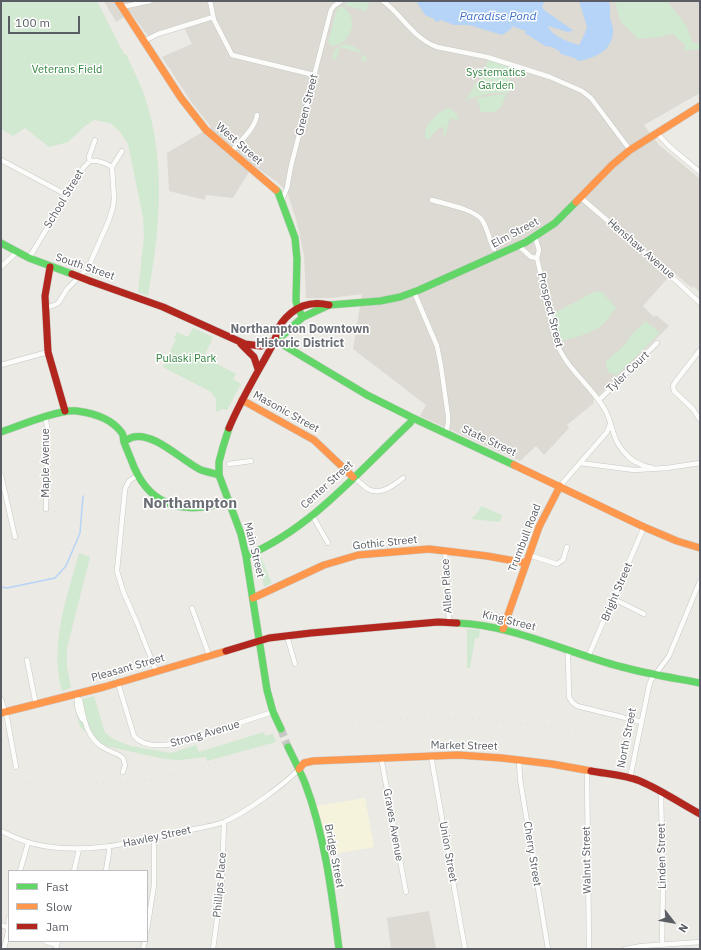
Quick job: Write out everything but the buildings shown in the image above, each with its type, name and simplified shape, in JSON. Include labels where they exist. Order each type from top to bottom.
[{"type":"main road","name":"West Street","points":[[120,4],[181,98],[196,118],[216,140],[273,187],[282,200],[295,238],[297,259],[296,302],[303,317]]},
{"type":"main road","name":"Elm Street","points":[[303,317],[329,305],[388,300],[414,292],[535,238],[555,223],[630,150],[656,132],[700,106]]},
{"type":"main road","name":"South Street","points":[[1,243],[50,267],[163,307],[237,341]]},
{"type":"main road","points":[[50,267],[46,288],[48,352],[66,411]]},
{"type":"main road","name":"Elm Street","points":[[298,309],[307,305],[322,303],[329,305]]},
{"type":"main road","name":"Main Street","points":[[281,729],[274,712],[268,690],[241,534],[219,475],[219,461],[230,424],[258,369],[275,340],[277,331],[290,313],[298,309]]},
{"type":"main road","name":"Main Street","points":[[275,340],[283,335],[291,326],[303,317]]},
{"type":"main road","points":[[237,341],[258,346],[275,340]]},
{"type":"main road","name":"State Street","points":[[275,340],[366,395],[644,527],[677,541],[700,548]]},
{"type":"main road","points":[[237,341],[252,354],[258,369]]},
{"type":"main road","name":"Masonic Street","points":[[242,400],[314,440],[353,477]]},
{"type":"main road","points":[[1,432],[66,411],[85,412],[105,418],[123,435],[124,442],[138,476],[158,500],[177,507],[188,508],[215,507],[228,502]]},
{"type":"main road","name":"Center Street","points":[[246,556],[257,552],[279,539],[312,515],[410,423],[413,418]]},
{"type":"main road","points":[[124,442],[128,439],[136,437],[147,438],[165,447],[198,468],[219,475]]},
{"type":"main road","name":"Trumbull Road","points":[[503,629],[542,521],[560,486]]},
{"type":"main road","name":"Gothic Street","points":[[253,598],[324,565],[358,555],[417,550],[445,550],[526,563]]},
{"type":"main road","name":"King Street","points":[[260,640],[287,636],[449,622],[467,623],[503,629],[622,667],[700,683]]},
{"type":"main road","name":"Pleasant Street","points":[[3,712],[77,696],[118,682],[260,640]]},
{"type":"main road","points":[[288,747],[299,769]]},
{"type":"main road","name":"Market Street","points":[[299,769],[304,763],[313,761],[458,755],[518,760],[630,778]]},
{"type":"main road","name":"Bridge Street","points":[[299,769],[309,795],[323,849],[339,949]]},
{"type":"main road","name":"North Street","points":[[630,778],[648,784],[700,814]]},
{"type":"street","points":[[120,4],[150,1]]},
{"type":"street","points":[[210,1],[213,17],[232,55],[314,75]]},
{"type":"street","points":[[329,1],[332,9]]},
{"type":"street","name":"Green Street","points":[[282,200],[287,188],[291,166],[332,9],[341,1]]},
{"type":"street","points":[[383,1],[396,12],[418,36],[429,44],[500,61],[556,79],[582,91],[591,98],[630,150]]},
{"type":"street","points":[[144,41],[158,34],[213,17]]},
{"type":"street","points":[[231,152],[252,127],[257,115]]},
{"type":"street","points":[[656,132],[669,146],[700,172]]},
{"type":"street","name":"School Street","points":[[29,258],[84,167],[90,161],[89,157],[96,140]]},
{"type":"street","points":[[46,308],[57,304],[67,290],[88,268],[110,220],[113,207],[112,167],[122,151]]},
{"type":"street","points":[[1,160],[67,195]]},
{"type":"street","points":[[90,161],[105,163],[112,167]]},
{"type":"street","name":"Henshaw Avenue","points":[[580,197],[658,264],[700,303]]},
{"type":"street","points":[[432,200],[466,210],[480,218],[494,249]]},
{"type":"street","name":"Prospect Street","points":[[535,238],[539,250],[537,258],[557,345],[568,364],[599,400],[609,417],[616,441],[626,455],[640,465],[653,468]]},
{"type":"street","name":"Prospect Street","points":[[519,246],[531,257],[537,258]]},
{"type":"street","points":[[1,267],[18,252]]},
{"type":"street","points":[[414,292],[434,340],[440,359],[448,416],[446,433]]},
{"type":"street","name":"Tyler Court","points":[[599,400],[657,343]]},
{"type":"street","points":[[700,350],[673,386],[674,391],[694,411],[700,420]]},
{"type":"street","points":[[1,365],[48,352]]},
{"type":"street","name":"Maple Avenue","points":[[45,417],[47,426],[46,509]]},
{"type":"street","name":"Trumbull Road","points":[[560,486],[607,432],[610,424]]},
{"type":"street","points":[[229,464],[251,461]]},
{"type":"street","name":"Prospect Street","points":[[580,463],[634,470],[667,468],[700,462]]},
{"type":"street","points":[[1,475],[15,537]]},
{"type":"street","points":[[138,476],[128,481],[125,489],[116,571],[156,671]]},
{"type":"street","points":[[353,477],[367,489],[373,491],[387,489],[403,478]]},
{"type":"street","points":[[312,515],[328,543]]},
{"type":"street","name":"Bright Street","points":[[588,657],[644,527]]},
{"type":"street","points":[[529,555],[557,564],[563,560],[567,547]]},
{"type":"street","name":"Allen Place","points":[[445,550],[449,622]]},
{"type":"street","name":"North Street","points":[[630,778],[651,680],[668,656],[700,581]]},
{"type":"street","points":[[614,599],[644,614]]},
{"type":"street","points":[[192,608],[209,655]]},
{"type":"street","points":[[287,636],[295,664]]},
{"type":"street","points":[[569,650],[569,697],[572,702],[577,706],[642,722]]},
{"type":"street","points":[[27,660],[36,705]]},
{"type":"street","name":"Strong Avenue","points":[[118,682],[132,733],[136,739],[147,744],[170,745],[274,712]]},
{"type":"street","points":[[77,696],[80,700],[84,716],[83,720],[90,734],[98,744],[123,758],[126,765],[123,772]]},
{"type":"street","points":[[1,699],[3,712],[7,718],[16,767]]},
{"type":"street","name":"Union Street","points":[[431,756],[465,949]]},
{"type":"street","name":"Graves Avenue","points":[[381,758],[406,892]]},
{"type":"street","name":"Cherry Street","points":[[518,760],[548,949]]},
{"type":"street","name":"Hawley Street","points":[[1,831],[28,843],[53,848],[79,849],[109,846],[154,838],[224,822],[268,795],[299,769]]},
{"type":"street","name":"Walnut Street","points":[[587,770],[588,949]]},
{"type":"street","name":"Linden Street","points":[[662,945],[663,881],[661,796],[663,792]]},
{"type":"street","name":"Phillips Place","points":[[213,949],[222,882],[224,822]]},
{"type":"street","points":[[148,924],[154,885],[154,838]]},
{"type":"street","points":[[20,870],[28,843]]},
{"type":"street","points":[[106,870],[110,852],[109,846]]},
{"type":"street","points":[[74,870],[79,849]]},
{"type":"street","points":[[4,949],[8,932]]},
{"type":"street","points":[[625,949],[700,942]]},
{"type":"shaded area","points":[[104,1],[700,1],[700,93],[644,125],[659,145],[700,179],[700,292],[693,286],[692,288],[673,272],[643,306],[654,317],[656,315],[669,326],[593,401],[594,403],[567,425],[569,428],[544,455],[536,446],[520,461],[420,416],[426,405],[353,349],[362,294],[331,298],[306,298],[304,255],[296,219],[287,192],[277,182],[253,165],[233,198],[206,195],[205,200],[169,191],[167,153],[211,127],[192,103],[162,57],[192,44],[182,23],[148,36],[131,13],[116,22]]},
{"type":"shaded area","points":[[365,798],[374,847],[329,855],[316,806]]},
{"type":"shaded area","points":[[429,911],[436,949],[391,949],[387,918]]},
{"type":"green space","name":"Veterans Field","points":[[1,1],[97,1],[124,54],[126,54],[146,100],[154,131],[157,154],[159,178],[158,225],[148,296],[138,292],[144,237],[143,217],[128,144],[120,132],[110,123],[94,120],[85,126],[68,142],[49,147],[25,128],[13,136],[1,129]]},
{"type":"green space","points":[[349,1],[370,1],[366,11],[344,5]]},
{"type":"green space","points":[[615,1],[667,1],[686,25],[693,43],[700,43],[700,49],[685,51],[684,44],[673,34],[638,39],[620,21]]},
{"type":"green space","points":[[339,7],[343,7],[350,15],[352,19],[352,29],[350,34],[343,42],[333,46],[328,43],[336,11]]},
{"type":"green space","points":[[344,44],[354,46],[363,54],[340,47],[336,60],[332,59],[334,50]]},
{"type":"green space","points":[[363,54],[366,57],[366,61],[361,61]]},
{"type":"green space","name":"Systematics Garden","points":[[488,60],[526,72],[525,74],[511,69],[508,94],[492,93],[466,100],[475,84],[481,81]]},
{"type":"green space","points":[[502,94],[506,95],[498,110],[492,112],[481,112],[477,98]]},
{"type":"green space","points":[[450,108],[458,116],[457,120],[450,118],[445,136],[443,135],[444,128],[442,127],[426,140],[425,135],[428,125],[439,113]]},
{"type":"green space","points":[[601,291],[616,307],[609,318],[599,327],[581,336],[561,341],[554,313],[594,292]]},
{"type":"green space","points":[[646,321],[660,333],[617,375],[611,374],[606,367],[606,361],[625,345],[631,335]]},
{"type":"green space","name":"Pulaski Park","points":[[193,328],[213,337],[204,357],[236,374],[233,379],[241,384],[227,410],[222,409],[217,412],[216,399],[211,392],[163,367],[176,339],[174,338],[177,332],[188,337]]},
{"type":"green space","points":[[481,506],[502,515],[500,522],[471,519],[478,512]]},
{"type":"green space","points":[[79,553],[90,557],[67,648],[67,667],[71,688],[62,691],[57,656],[61,621]]},
{"type":"green space","points":[[259,555],[272,583],[264,587]]},
{"type":"green space","points":[[467,629],[480,630],[479,638],[475,638],[470,668],[467,668]]},
{"type":"green space","points":[[94,696],[105,733],[115,740],[131,746],[171,753],[196,745],[199,752],[264,732],[265,736],[273,734],[276,742],[207,761],[206,757],[179,760],[164,759],[106,746],[80,727],[73,702]]},
{"type":"water","name":"Paradise Pond","points":[[416,1],[545,1],[542,6],[544,10],[574,31],[569,31],[571,33],[548,26],[550,30],[557,36],[579,45],[587,27],[579,1],[609,1],[610,17],[613,27],[612,39],[606,49],[601,53],[579,61],[561,54],[552,47],[545,46],[525,33],[526,31],[512,26],[511,29],[502,35],[469,25],[454,25],[441,20],[436,22],[434,19],[425,15]]},
{"type":"waterway","points":[[1,587],[7,588],[55,578],[66,566],[80,533],[83,496]]},
{"type":"tunnel","points":[[281,729],[288,747]]},
{"type":"railway","points":[[1,781],[92,784],[153,779],[196,769],[320,730],[370,722],[446,718],[524,723],[600,737],[634,746],[700,774]]},
{"type":"traffic: fast","points":[[276,190],[295,238],[297,259],[296,301],[298,309],[303,317]]},
{"type":"traffic: fast","points":[[275,340],[283,335],[303,317],[329,305],[380,301],[400,297],[526,242],[555,223],[576,202]]},
{"type":"traffic: fast","points":[[1,243],[29,258],[72,274]]},
{"type":"traffic: fast","points":[[275,340],[367,395],[514,465]]},
{"type":"traffic: fast","points":[[1,432],[39,418],[69,411],[96,415],[108,420],[122,433],[134,467],[142,481],[151,492],[161,500],[173,505],[199,508],[228,501]]},
{"type":"traffic: fast","points":[[246,556],[270,544],[292,530],[334,497],[410,423],[413,418]]},
{"type":"traffic: fast","points":[[229,428],[219,462],[219,475],[241,534],[246,556],[267,690],[273,712],[281,729]]},
{"type":"traffic: fast","points":[[124,441],[133,437],[150,439],[168,448],[201,470],[219,475]]},
{"type":"traffic: fast","points":[[457,623],[478,625],[520,634],[622,667],[700,683]]},
{"type":"traffic: fast","points":[[288,747],[305,783],[318,824],[327,865],[339,949]]},
{"type":"traffic: slow","points":[[118,1],[181,98],[206,130],[276,190]]},
{"type":"traffic: slow","points":[[576,202],[612,165],[630,150],[700,106]]},
{"type":"traffic: slow","points":[[242,400],[314,440],[353,477]]},
{"type":"traffic: slow","points":[[514,465],[644,527],[677,541],[700,548]]},
{"type":"traffic: slow","points":[[503,629],[539,527],[560,486]]},
{"type":"traffic: slow","points":[[253,598],[324,565],[358,555],[429,549],[487,556],[526,563]]},
{"type":"traffic: slow","points":[[1,713],[104,687],[226,651]]},
{"type":"traffic: slow","points":[[299,769],[304,763],[313,761],[458,755],[502,758],[552,764],[591,771]]},
{"type":"traffic: jam","points":[[50,267],[45,296],[48,352],[65,411]]},
{"type":"traffic: jam","points":[[72,274],[90,281]]},
{"type":"traffic: jam","points":[[90,281],[163,307],[245,344],[261,346],[275,340]]},
{"type":"traffic: jam","points":[[229,428],[244,396],[273,344],[282,322],[295,310],[304,306],[314,304],[329,305]]},
{"type":"traffic: jam","points":[[241,344],[254,357],[258,369]]},
{"type":"traffic: jam","points":[[226,651],[269,638],[438,622],[457,623]]},
{"type":"traffic: jam","points":[[591,771],[622,776],[640,781],[663,792],[700,814]]},
{"type":"district","name":"Northampton Downtown Historic District","points":[[300,337]]},
{"type":"district","name":"Northampton","points":[[190,504]]}]
